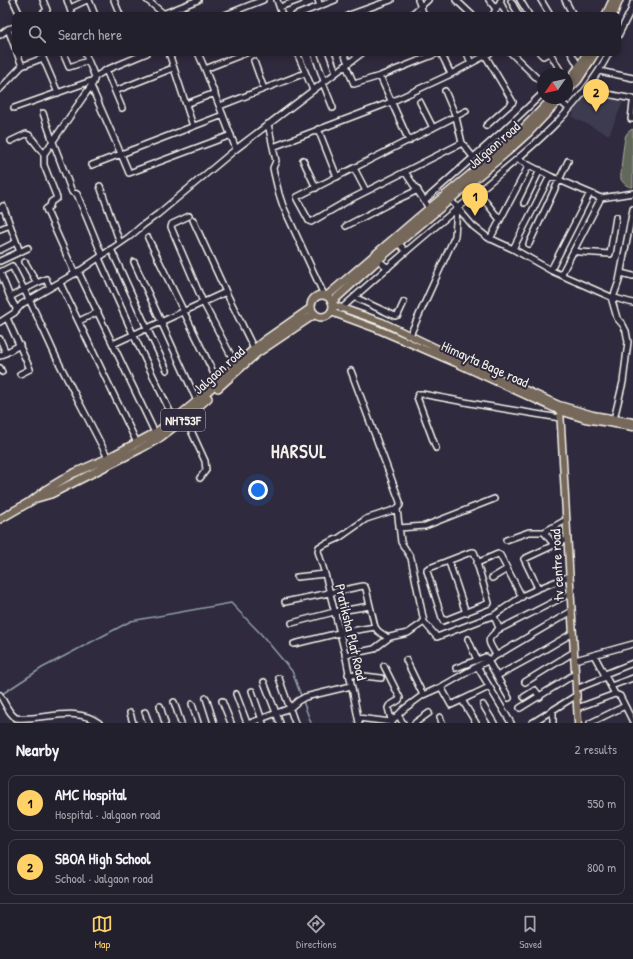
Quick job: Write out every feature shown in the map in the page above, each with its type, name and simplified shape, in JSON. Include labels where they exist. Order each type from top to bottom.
[{"type":"highway","points":[[607,12],[613,0]]},
{"type":"highway","points":[[614,12],[620,0]]},
{"type":"highway","points":[[573,75],[585,56]]},
{"type":"highway","points":[[573,85],[578,80],[593,56]]},
{"type":"highway","name":"Jalgaon road","points":[[329,302],[429,208],[489,159],[550,104]]},
{"type":"highway","name":"Jalgaon road","points":[[329,302],[528,133],[552,104]]},
{"type":"highway","points":[[320,295],[329,302],[324,316],[321,317],[313,311],[311,304],[314,298],[320,295]]},
{"type":"highway","name":"Jalgaon road","points":[[33,500],[51,494],[158,439],[255,351],[313,311]]},
{"type":"highway","name":"Jalgaon road","points":[[0,519],[33,500],[47,489],[72,474],[108,458],[178,422],[197,401],[237,367]]},
{"type":"main road","points":[[329,302],[341,309],[382,322],[410,335],[488,373],[560,411],[633,422]]},
{"type":"main road","name":"Himayta Bage road","points":[[329,302],[377,329],[456,363],[560,411],[585,419],[633,427]]},
{"type":"main road","name":"tv centre road","points":[[560,411],[578,723]]},
{"type":"street","points":[[13,0],[19,12]]},
{"type":"street","points":[[43,0],[48,10],[45,12]]},
{"type":"street","points":[[67,0],[71,12]]},
{"type":"street","points":[[70,8],[88,0],[94,12]]},
{"type":"street","points":[[114,0],[119,12]]},
{"type":"street","points":[[147,0],[161,12]]},
{"type":"street","points":[[168,12],[198,0]]},
{"type":"street","points":[[233,12],[263,0]]},
{"type":"street","points":[[277,0],[281,12]]},
{"type":"street","points":[[280,7],[299,0]]},
{"type":"street","points":[[318,0],[320,6]]},
{"type":"street","points":[[304,12],[335,0]]},
{"type":"street","points":[[357,12],[391,0]]},
{"type":"street","points":[[418,0],[422,12]]},
{"type":"street","points":[[414,12],[428,0]]},
{"type":"street","points":[[456,0],[469,12]]},
{"type":"street","points":[[489,0],[496,9]]},
{"type":"street","points":[[520,0],[527,12]]},
{"type":"street","points":[[541,0],[548,12]]},
{"type":"street","points":[[565,0],[572,12]]},
{"type":"street","points":[[494,12],[500,1]]},
{"type":"street","points":[[500,1],[506,12]]},
{"type":"street","points":[[511,1],[517,12]]},
{"type":"street","points":[[621,30],[633,3]]},
{"type":"street","points":[[0,35],[12,28]]},
{"type":"street","points":[[8,29],[12,40]]},
{"type":"street","points":[[18,56],[22,66]]},
{"type":"street","points":[[64,56],[69,67],[88,61]]},
{"type":"street","points":[[86,56],[95,79]]},
{"type":"street","points":[[14,108],[95,79],[106,70],[133,56]]},
{"type":"street","points":[[170,56],[193,126]]},
{"type":"street","points":[[199,56],[236,149]]},
{"type":"street","points":[[205,69],[238,56]]},
{"type":"street","points":[[298,56],[312,90]]},
{"type":"street","points":[[315,56],[333,108]]},
{"type":"street","points":[[330,56],[336,72]]},
{"type":"street","points":[[345,56],[354,84],[380,76],[432,56]]},
{"type":"street","points":[[0,322],[14,313],[22,304],[76,273],[129,237],[236,149],[356,56]]},
{"type":"street","points":[[442,56],[451,74]]},
{"type":"street","points":[[468,56],[472,63]]},
{"type":"street","points":[[273,146],[391,102],[451,74],[484,56]]},
{"type":"street","points":[[486,126],[513,102],[489,56]]},
{"type":"street","points":[[514,56],[537,78]]},
{"type":"street","points":[[551,56],[559,68]]},
{"type":"street","points":[[574,56],[579,67]]},
{"type":"street","points":[[341,309],[548,131],[586,90],[607,56]]},
{"type":"street","points":[[0,89],[22,66],[43,58],[58,93]]},
{"type":"street","points":[[254,61],[264,89]]},
{"type":"street","points":[[115,90],[173,68]]},
{"type":"street","points":[[106,70],[122,108]]},
{"type":"street","points":[[599,71],[633,78]]},
{"type":"street","points":[[220,106],[305,73]]},
{"type":"street","points":[[380,76],[409,141]]},
{"type":"street","points":[[95,79],[44,154],[44,165],[57,198],[51,202],[50,206],[46,209],[76,273],[98,312],[155,433]]},
{"type":"street","points":[[91,86],[129,172],[231,134]]},
{"type":"street","points":[[586,90],[633,99]]},
{"type":"street","points":[[445,91],[456,117],[462,142],[473,157]]},
{"type":"street","points":[[186,104],[215,93]]},
{"type":"street","points":[[424,201],[537,99]]},
{"type":"street","points":[[420,102],[433,128]]},
{"type":"street","points":[[633,102],[631,119],[633,119]]},
{"type":"street","points":[[563,104],[569,110]]},
{"type":"street","points":[[462,142],[366,191],[310,222],[296,198],[466,112]]},
{"type":"street","points":[[43,113],[72,192],[77,194],[133,334],[178,422],[189,426],[205,461],[206,470],[200,478]]},
{"type":"street","points":[[92,165],[223,115]]},
{"type":"street","points":[[268,124],[276,160],[273,168],[283,206],[329,302]]},
{"type":"street","points":[[318,129],[337,177]]},
{"type":"street","points":[[11,141],[26,134],[29,135],[44,154]]},
{"type":"street","points":[[517,159],[550,176],[601,198],[633,193]]},
{"type":"street","points":[[302,160],[316,188]]},
{"type":"street","points":[[529,244],[568,161]]},
{"type":"street","points":[[490,239],[529,165]]},
{"type":"street","points":[[354,168],[366,191]]},
{"type":"street","points":[[524,203],[540,170]]},
{"type":"street","points":[[405,172],[429,208]]},
{"type":"street","points":[[512,250],[550,176]]},
{"type":"street","points":[[100,186],[120,243]]},
{"type":"street","points":[[346,226],[418,190]]},
{"type":"street","points":[[478,192],[500,220]]},
{"type":"street","points":[[551,270],[590,193]]},
{"type":"street","points":[[561,275],[601,198]]},
{"type":"street","points":[[450,199],[473,226],[490,239],[561,275],[612,298],[633,303]]},
{"type":"street","points":[[0,209],[3,206],[20,252]]},
{"type":"street","points":[[410,335],[455,236],[457,208]]},
{"type":"street","points":[[614,419],[623,382],[628,342],[626,331],[617,318],[612,298],[621,273],[631,236],[633,209]]},
{"type":"street","points":[[574,251],[610,254],[616,217]]},
{"type":"street","points":[[237,367],[203,302],[171,227],[172,224],[191,218],[255,351]]},
{"type":"street","points":[[0,229],[10,225]]},
{"type":"street","points":[[148,238],[218,382]]},
{"type":"street","points":[[0,250],[16,242]]},
{"type":"street","points":[[398,242],[406,252]]},
{"type":"street","points":[[0,261],[28,248]]},
{"type":"street","points":[[111,249],[146,328],[167,370]]},
{"type":"street","points":[[378,260],[388,268]]},
{"type":"street","points":[[25,262],[37,283]]},
{"type":"street","points":[[134,262],[197,401]]},
{"type":"street","points":[[17,310],[0,272],[12,266],[30,300],[56,357],[108,458]]},
{"type":"street","points":[[621,273],[633,276]]},
{"type":"street","points":[[10,297],[46,279],[50,288]]},
{"type":"street","points":[[60,283],[137,443]]},
{"type":"street","points":[[113,344],[226,292]]},
{"type":"street","points":[[354,297],[395,316],[398,315],[404,302]]},
{"type":"street","points":[[79,321],[98,312]]},
{"type":"street","points":[[7,318],[30,369],[20,374]]},
{"type":"street","points":[[0,340],[6,353]]},
{"type":"street","points":[[0,356],[20,345]]},
{"type":"street","points":[[351,371],[400,502],[397,509],[400,542],[411,558],[424,622],[437,637],[493,616],[538,588],[570,576]]},
{"type":"street","points":[[436,448],[417,397],[419,394],[481,405],[560,411]]},
{"type":"street","points":[[399,528],[425,526],[494,499]]},
{"type":"street","points":[[325,574],[317,549],[319,547],[339,538],[366,519],[397,509]]},
{"type":"street","points":[[506,540],[529,532],[544,532],[566,520]]},
{"type":"street","points":[[544,532],[554,545]]},
{"type":"street","points":[[538,588],[524,559],[567,539]]},
{"type":"street","points":[[472,552],[475,554],[478,562],[477,564],[489,603],[444,621],[442,620],[427,571],[429,568],[449,562],[472,552]]},
{"type":"street","points":[[478,562],[498,554],[500,555],[522,597]]},
{"type":"street","points":[[449,562],[466,613]]},
{"type":"street","points":[[492,578],[508,570]]},
{"type":"street","name":"Pratiksha Plat Road","points":[[297,577],[325,574],[345,655],[358,721]]},
{"type":"street","points":[[284,602],[363,586],[366,588],[375,627],[388,638]]},
{"type":"street","points":[[496,655],[490,643],[490,637],[500,629],[571,593]]},
{"type":"street","points":[[292,623],[334,612],[370,606]]},
{"type":"street","points":[[358,721],[391,722],[404,709],[423,695],[441,687],[572,611]]},
{"type":"street","points":[[493,616],[500,629]]},
{"type":"street","points":[[345,655],[374,649],[388,638],[408,633],[424,622]]},
{"type":"street","points":[[294,644],[339,633],[375,627]]},
{"type":"street","points":[[497,676],[573,633]]},
{"type":"street","points":[[468,639],[477,660]]},
{"type":"street","points":[[575,660],[633,644]]},
{"type":"street","points":[[526,682],[574,652]]},
{"type":"street","points":[[594,655],[615,694],[620,696],[629,709],[633,722]]},
{"type":"street","points":[[456,668],[486,657],[509,698]]},
{"type":"street","points":[[406,660],[423,695]]},
{"type":"street","points":[[532,723],[553,710],[576,692],[633,663]]},
{"type":"street","points":[[384,666],[400,700],[388,706],[391,722]]},
{"type":"street","points":[[477,666],[511,723]]},
{"type":"street","points":[[348,674],[381,678]]},
{"type":"street","points":[[520,708],[575,674]]},
{"type":"street","points":[[279,678],[295,723]]},
{"type":"street","points":[[611,686],[633,678]]},
{"type":"street","points":[[264,682],[280,723]]},
{"type":"street","points":[[236,694],[248,723],[263,721],[276,713],[290,708],[305,697],[351,686]]},
{"type":"street","points":[[441,687],[451,705],[489,687]]},
{"type":"street","points":[[524,697],[535,690],[540,696]]},
{"type":"street","points":[[252,691],[263,721]]},
{"type":"street","points":[[577,708],[615,694]]},
{"type":"street","points":[[0,695],[12,715],[16,718],[76,714],[89,717],[99,723]]},
{"type":"street","points":[[206,698],[214,723]]},
{"type":"street","points":[[462,700],[476,723]]},
{"type":"street","points":[[222,701],[230,723]]},
{"type":"street","points":[[174,702],[181,723]]},
{"type":"street","points":[[192,704],[198,723]]},
{"type":"street","points":[[160,706],[165,723]]},
{"type":"street","points":[[483,706],[494,723]]},
{"type":"street","points":[[590,723],[629,709]]},
{"type":"street","points":[[553,710],[554,723]]},
{"type":"street","points":[[145,712],[149,723]]},
{"type":"street","points":[[130,713],[133,723]]},
{"type":"street","points":[[415,723],[429,713]]},
{"type":"street","points":[[398,715],[403,723]]},
{"type":"street","points":[[440,717],[442,723]]},
{"type":"street","points":[[422,718],[426,723]]},
{"type":"shaded area","points":[[587,93],[623,102],[609,135],[572,117],[576,107]]},
{"type":"green space","points":[[633,129],[633,187],[624,184],[621,176],[625,138],[628,132]]},
{"type":"waterway","points":[[2,694],[42,668],[131,621],[231,603],[261,634],[292,671],[311,723]]},
{"type":"place","name":"SBOA High School","points":[[596,112]]},
{"type":"place","name":"AMC Hospital","points":[[475,216]]},
{"type":"district","name":"HARSUL","points":[[299,452]]}]
